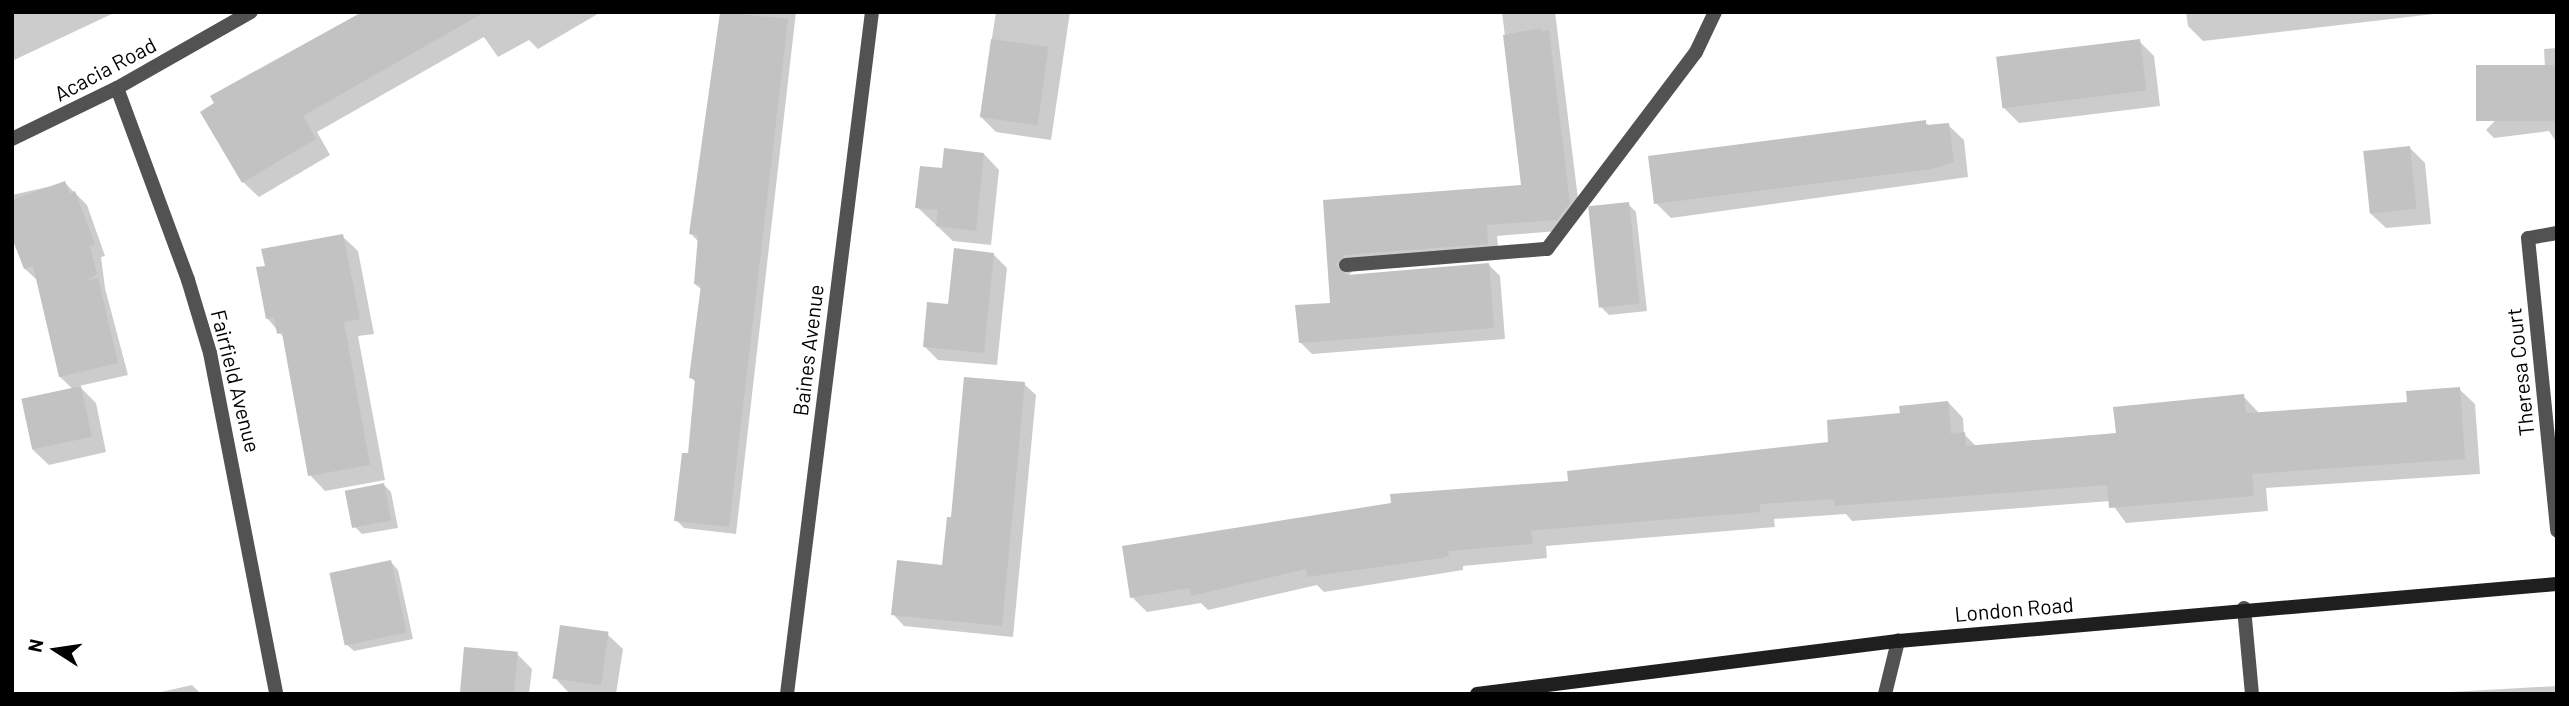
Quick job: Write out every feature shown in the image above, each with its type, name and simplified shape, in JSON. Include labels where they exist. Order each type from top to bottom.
[{"type":"main road","name":"London Road","points":[[1477,694],[1898,641],[2244,608],[2557,584]]},
{"type":"street","name":"Acacia Road","points":[[12,139],[117,89],[251,12]]},
{"type":"street","name":"Baines Avenue","points":[[787,694],[872,12]]},
{"type":"street","points":[[1346,265],[1547,249],[1696,52],[1716,12]]},
{"type":"street","name":"Fairfield Avenue","points":[[117,89],[210,353],[276,694]]},
{"type":"street","name":"Theresa Court","points":[[2557,233],[2528,238],[2557,531]]},
{"type":"street","points":[[2244,608],[2252,694]]},
{"type":"street","points":[[1885,694],[1898,641]]},
{"type":"building","points":[[362,12],[485,12],[303,116],[316,139],[242,183],[200,112],[214,103],[210,96]]},
{"type":"building","points":[[720,12],[788,19],[729,527],[674,521],[682,453],[688,453],[695,379],[689,378],[701,285],[694,284],[698,235],[689,234]]},
{"type":"building","points":[[1541,28],[1541,32],[1549,30],[1570,203],[1557,220],[1487,225],[1488,244],[1345,255],[1336,265],[1347,275],[1489,263],[1494,328],[1299,343],[1295,305],[1330,303],[1323,200],[1521,185],[1503,35]]},
{"type":"building","points":[[991,39],[1048,47],[1037,125],[980,117]]},
{"type":"building","points":[[2140,39],[2146,91],[2002,108],[1996,57]]},
{"type":"building","points":[[2476,65],[2557,65],[2557,121],[2476,121]]},
{"type":"building","points":[[1926,120],[1926,125],[1949,123],[1954,162],[1932,169],[1654,204],[1648,156]]},
{"type":"building","points":[[2410,146],[2417,209],[2370,214],[2363,151]]},
{"type":"building","points":[[944,148],[984,153],[976,231],[936,226],[938,210],[915,208],[920,166],[942,168]]},
{"type":"building","points":[[65,181],[70,194],[75,191],[95,244],[90,246],[97,274],[88,280],[98,278],[118,363],[59,377],[33,266],[24,269],[12,238],[12,200]]},
{"type":"building","points":[[1629,202],[1640,303],[1599,308],[1588,206]]},
{"type":"building","points":[[343,234],[360,319],[344,322],[370,465],[308,476],[282,333],[277,334],[274,317],[266,319],[256,267],[265,266],[261,249]]},
{"type":"building","points":[[954,248],[994,253],[984,353],[923,347],[927,302],[948,304]]},
{"type":"building","points":[[964,377],[1025,382],[1002,626],[891,615],[897,560],[942,565],[947,517],[951,517]]},
{"type":"building","points":[[81,386],[92,437],[32,450],[21,399]]},
{"type":"building","points":[[2460,387],[2465,459],[2252,474],[2254,496],[2109,508],[2107,485],[1835,506],[1834,499],[1760,504],[1760,512],[1531,531],[1533,544],[1448,551],[1449,556],[1442,558],[1307,577],[1306,569],[1191,596],[1190,588],[1130,598],[1122,546],[1391,503],[1390,494],[1568,481],[1567,471],[1828,442],[1827,420],[1900,413],[1899,406],[1948,401],[1951,434],[1965,432],[1966,446],[2116,433],[2113,407],[2244,394],[2246,413],[2407,402],[2406,391]]},
{"type":"building","points":[[384,483],[391,520],[352,528],[345,491]]},
{"type":"building","points":[[391,560],[406,632],[345,645],[329,573]]},
{"type":"building","points":[[560,625],[609,632],[601,685],[552,678]]},
{"type":"building","points":[[464,647],[518,652],[514,694],[460,694]]}]
